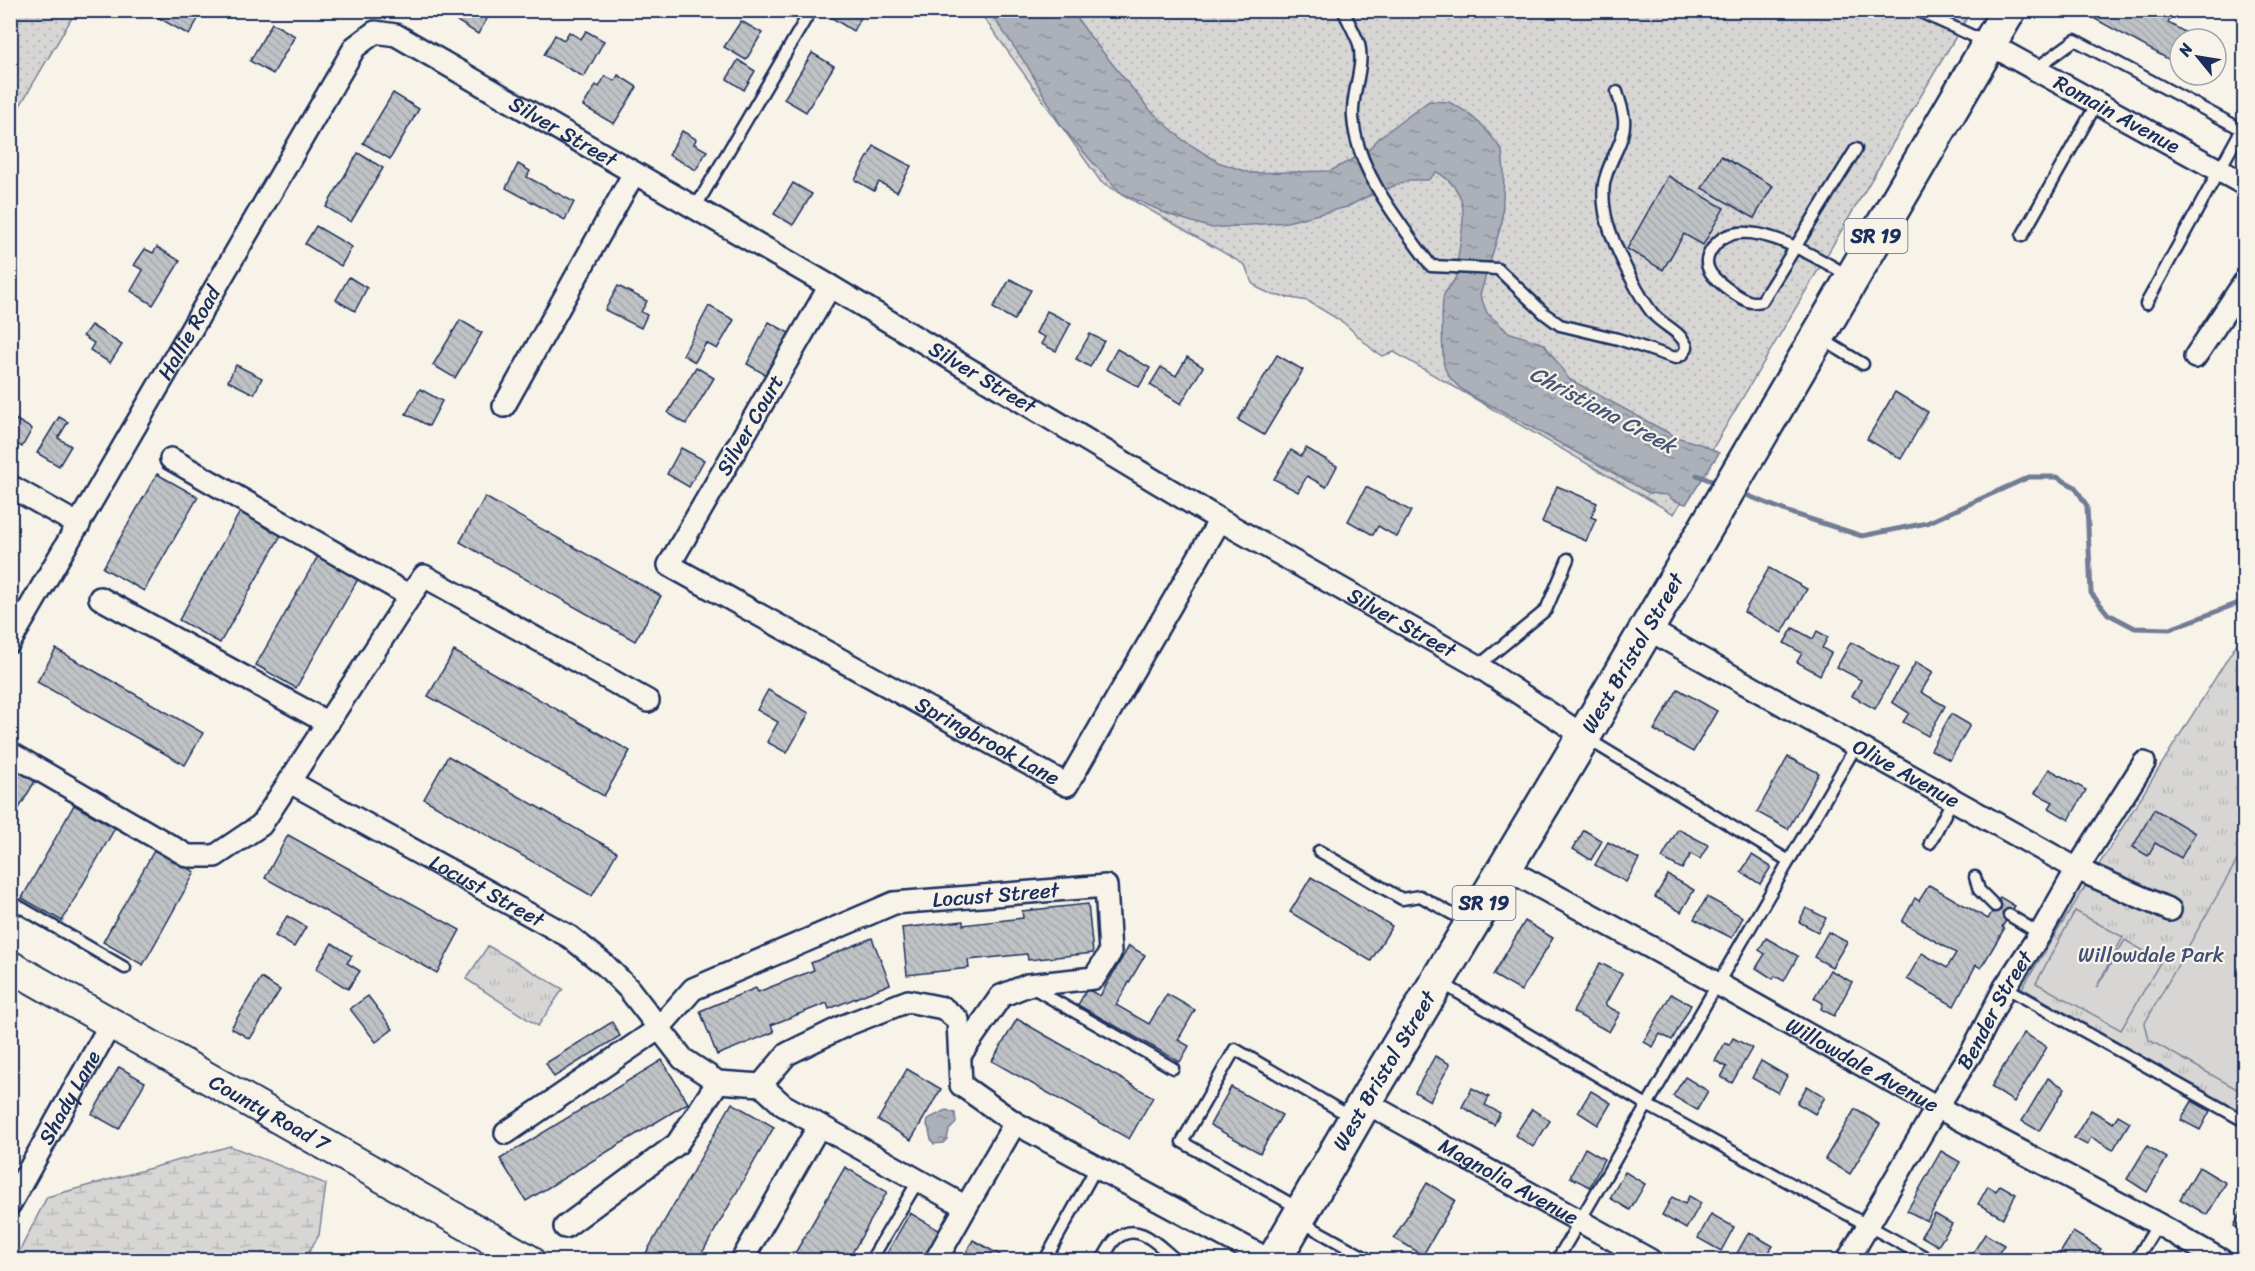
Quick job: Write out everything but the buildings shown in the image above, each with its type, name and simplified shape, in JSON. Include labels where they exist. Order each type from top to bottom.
[{"type":"main road","name":"SR 19","points":[[1989,44],[2009,10]]},
{"type":"main road","name":"West Bristol Street","points":[[1274,1260],[1360,1110],[1584,736],[1989,44]]},
{"type":"street","name":"Silver Street","points":[[375,33],[396,35],[830,286],[1220,520],[1478,666],[1584,736]]},
{"type":"street","name":"Hallie Road","points":[[10,642],[355,47],[375,33]]},
{"type":"street","name":"Romain Avenue","points":[[1989,44],[2244,184]]},
{"type":"street","points":[[504,406],[634,173]]},
{"type":"street","points":[[2195,357],[2244,283]]},
{"type":"street","name":"Silver Court","points":[[669,565],[830,286]]},
{"type":"street","points":[[171,459],[410,596]]},
{"type":"street","points":[[10,486],[79,525]]},
{"type":"street","name":"Springbrook Lane","points":[[669,565],[1067,785],[1220,520]]},
{"type":"street","points":[[10,753],[188,856],[215,856],[261,825],[424,576],[648,701]]},
{"type":"street","points":[[100,598],[328,723]]},
{"type":"street","name":"Olive Avenue","points":[[1646,628],[2077,869],[2170,910]]},
{"type":"street","name":"Bender Street","points":[[1848,1260],[1973,1050],[2005,987],[2144,763]]},
{"type":"street","name":"Locust Street","points":[[290,782],[570,937],[605,965],[628,988],[683,1059],[718,1082],[761,1085]]},
{"type":"street","name":"Willowdale Avenue","points":[[1505,868],[1937,1107],[2158,1224],[2221,1260]]},
{"type":"street","name":"Locust Street","points":[[506,1133],[658,1029],[693,988],[894,903],[1106,886],[1110,953],[1094,978],[1028,985],[1001,996],[960,1055]]},
{"type":"street","name":"County Road 7","points":[[10,966],[529,1260]]},
{"type":"street","points":[[966,1207],[783,1105],[761,1085],[787,1054],[846,1025],[908,1001],[943,1008],[958,1020],[961,1085],[1016,1123],[1269,1260]]},
{"type":"street","name":"Shady Lane","points":[[10,1204],[111,1023]]},
{"type":"street","points":[[565,1227],[677,1144],[718,1082]]},
{"type":"street","name":"Magnolia Avenue","points":[[1360,1110],[1580,1221],[1650,1260]]},
{"type":"street","points":[[936,1260],[1016,1123]]},
{"type":"street","points":[[742,1260],[819,1126]]},
{"type":"lane","points":[[695,208],[811,10]]},
{"type":"lane","points":[[1343,10],[1359,45],[1353,118],[1358,148],[1381,195],[1431,266],[1498,269],[1545,314],[1560,325],[1618,339],[1675,358],[1683,354],[1687,347],[1684,340],[1656,317],[1636,287],[1611,236],[1605,214],[1603,194],[1605,177],[1620,141],[1624,121],[1617,92]]},
{"type":"lane","points":[[1916,10],[1989,44]]},
{"type":"lane","points":[[2035,69],[2075,40],[2243,127],[2146,304]]},
{"type":"lane","points":[[2022,236],[2097,103]]},
{"type":"lane","points":[[1852,278],[1797,247],[1742,232],[1722,237],[1708,254],[1707,269],[1716,280],[1749,302],[1762,301],[1797,247],[1856,149]]},
{"type":"lane","points":[[1817,337],[1863,364]]},
{"type":"lane","points":[[1478,666],[1546,610],[1568,559]]},
{"type":"lane","points":[[1584,736],[1789,861]]},
{"type":"lane","points":[[1557,1260],[1856,746]]},
{"type":"lane","points":[[1930,843],[1953,800]]},
{"type":"lane","points":[[1319,851],[1402,899],[1420,896],[1471,924]]},
{"type":"lane","points":[[1975,877],[1979,890],[1995,906]]},
{"type":"lane","points":[[10,901],[126,968]]},
{"type":"lane","points":[[2009,915],[2040,934]]},
{"type":"lane","points":[[1437,981],[1647,1105],[1931,1260]]},
{"type":"lane","points":[[1028,985],[1173,1068]]},
{"type":"lane","points":[[2005,987],[2244,1121]]},
{"type":"lane","points":[[1360,1110],[1235,1049],[1182,1142],[1370,1260]]},
{"type":"lane","points":[[1045,1260],[1097,1167]]},
{"type":"lane","points":[[872,1260],[918,1181]]},
{"type":"lane","points":[[2136,1260],[2158,1224]]},
{"type":"lane","points":[[1102,1260],[1114,1240],[1129,1231],[1140,1232],[1176,1260]]},
{"type":"green space","points":[[10,11],[76,11],[11,121]]},
{"type":"green space","points":[[979,11],[1971,11],[1674,514],[1394,352],[1382,356],[1344,323],[1308,301],[1273,295],[1258,288],[1252,283],[1245,265],[1101,182]]},
{"type":"green space","name":"Willowdale Park","points":[[2244,632],[2244,1114],[2022,988]]},
{"type":"green space","points":[[2243,850],[2244,1093],[2149,1040],[2145,1023]]},
{"type":"green space","points":[[2075,911],[2123,937],[2096,988],[2125,940],[2161,961],[2121,1030],[2036,983]]},
{"type":"green space","points":[[488,946],[563,989],[538,1026],[466,979]]},
{"type":"green space","points":[[230,1146],[326,1184],[319,1235],[304,1260],[15,1260],[47,1197]]},
{"type":"water","points":[[989,11],[1072,11],[1149,109],[1183,140],[1218,162],[1250,173],[1330,171],[1365,153],[1380,137],[1429,101],[1449,102],[1465,111],[1484,127],[1502,150],[1504,173],[1502,222],[1480,295],[1487,313],[1508,332],[1544,344],[1569,379],[1676,437],[1703,445],[1719,453],[1686,504],[1673,500],[1667,495],[1649,493],[1477,399],[1461,389],[1449,376],[1445,369],[1443,355],[1443,300],[1445,292],[1456,276],[1463,210],[1456,189],[1437,172],[1428,180],[1409,180],[1347,207],[1287,222],[1212,228],[1170,215],[1121,193],[1095,165],[1062,127],[1028,67]]},
{"type":"water","points":[[946,1110],[955,1113],[956,1123],[949,1130],[947,1139],[943,1143],[934,1144],[927,1125],[928,1119]]},
{"type":"waterway","name":"Christiana Creek","points":[[1697,475],[1719,484]]},
{"type":"waterway","name":"Christiana Creek","points":[[1739,492],[1791,513],[1862,536],[1927,523],[2029,477],[2057,477],[2075,487],[2087,506],[2091,593],[2108,614],[2135,628],[2170,629],[2244,601]]}]
